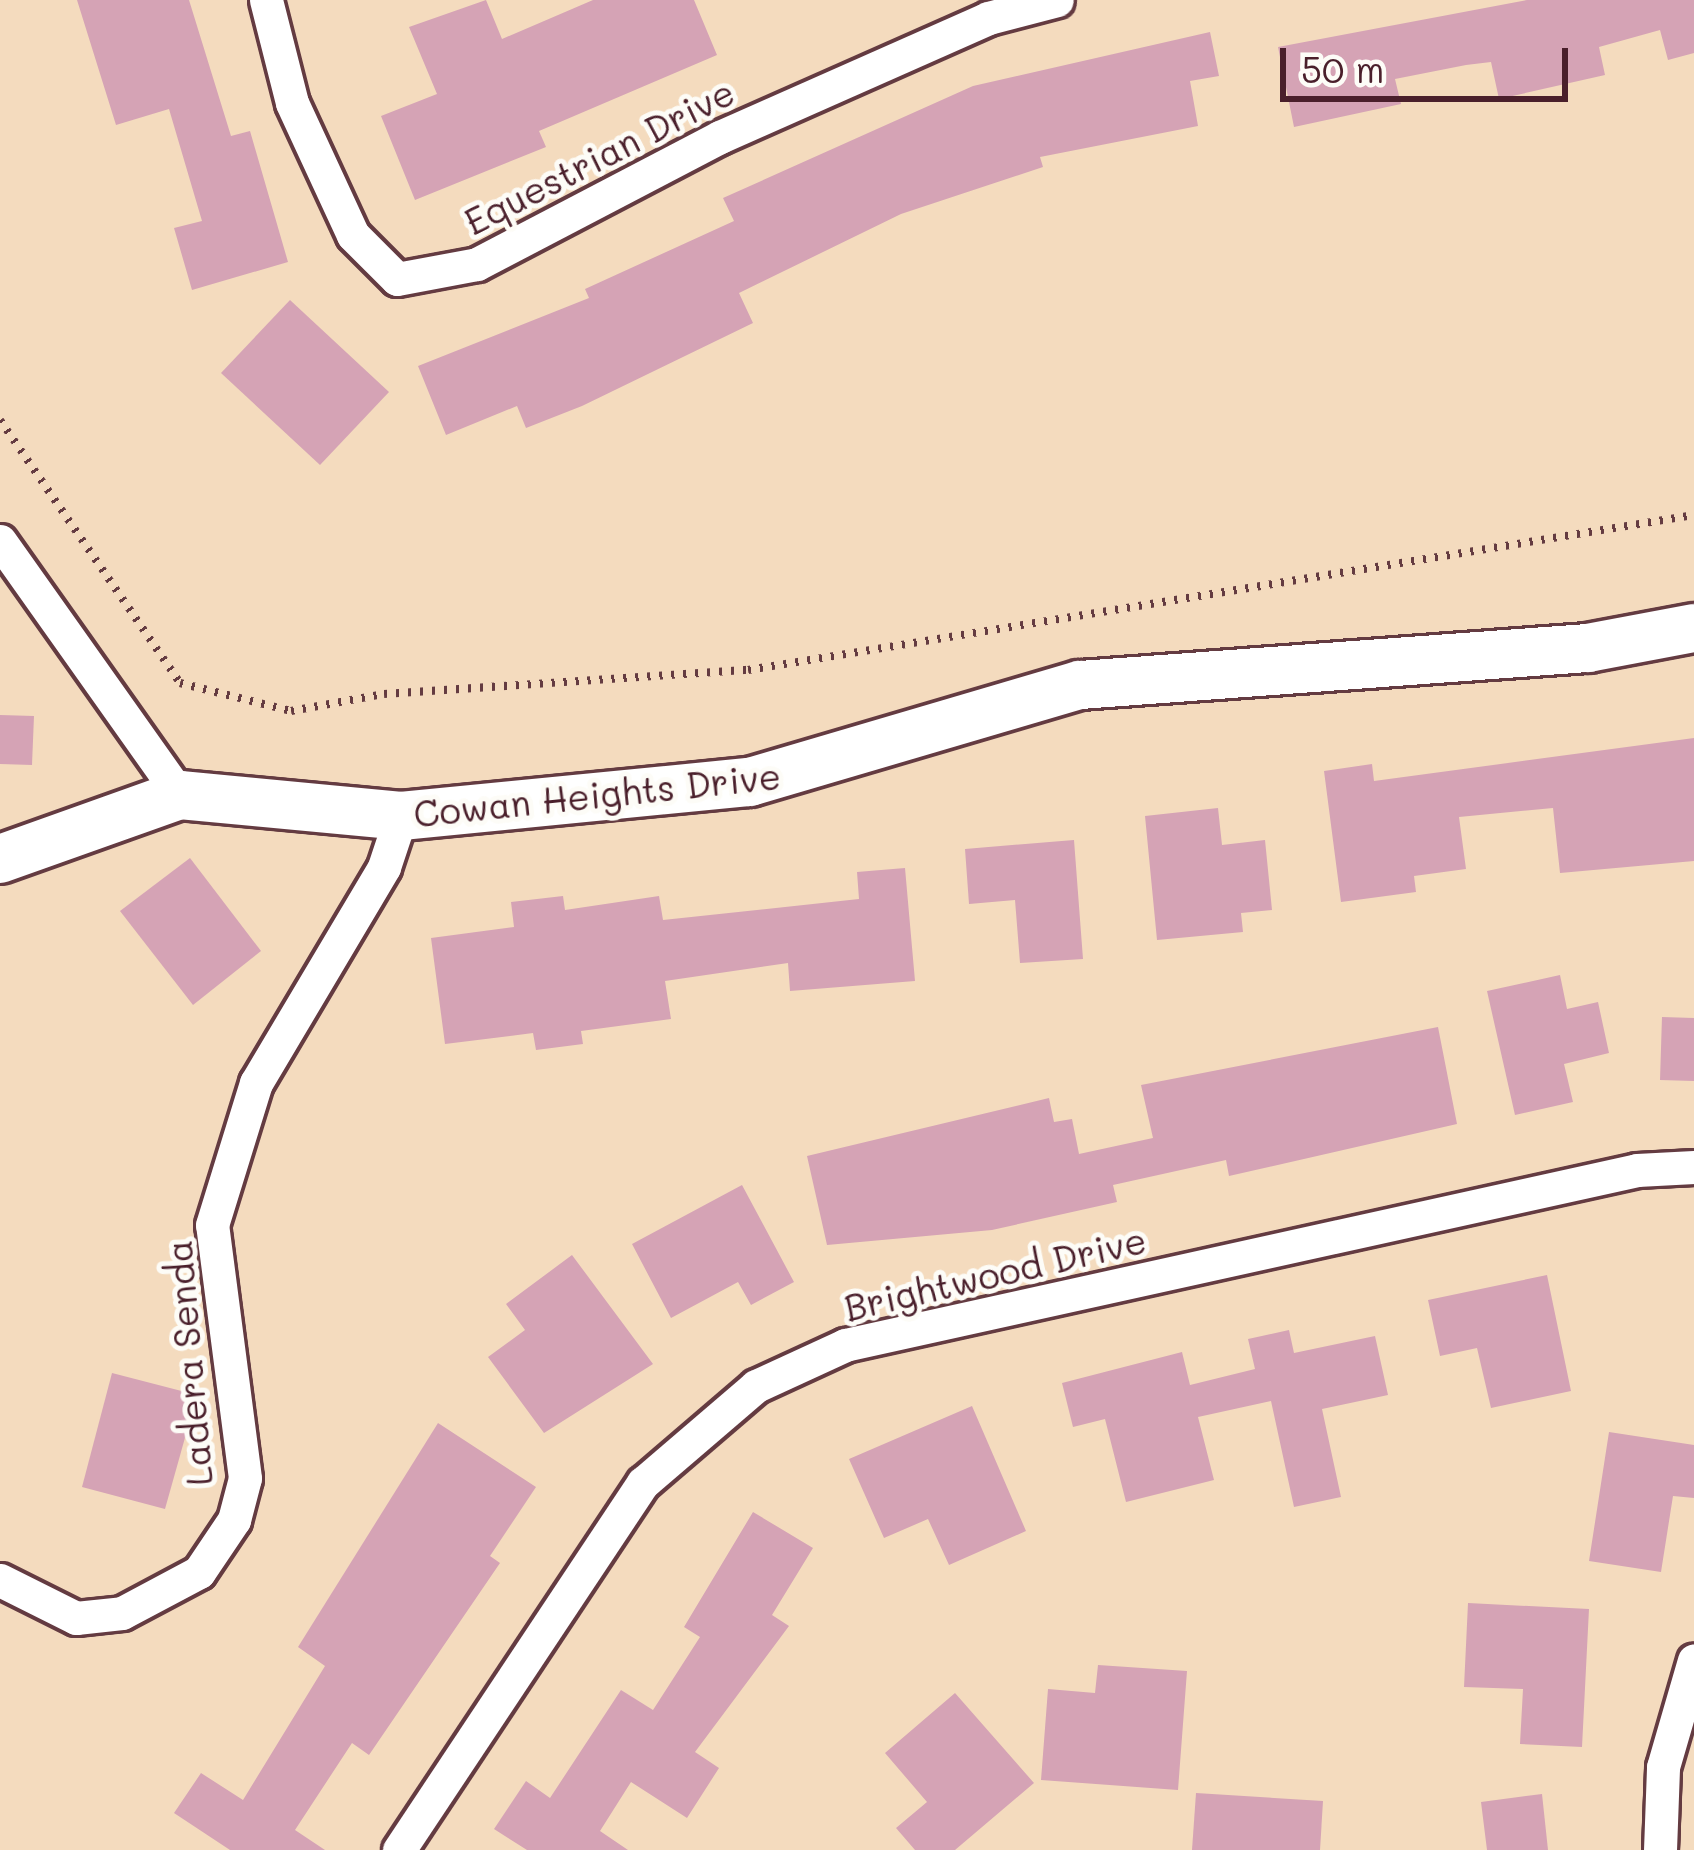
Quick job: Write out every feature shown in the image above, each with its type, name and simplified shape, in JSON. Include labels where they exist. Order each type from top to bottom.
[{"type":"street","name":"Equestrian Drive","points":[[266,0],[292,103],[353,235],[397,279],[477,264],[720,137],[988,18],[1057,0]]},
{"type":"street","points":[[0,541],[180,795]]},
{"type":"street","name":"Cowan Heights Drive","points":[[0,859],[180,795],[401,816],[750,782],[1080,685],[1588,648],[1694,628]]},
{"type":"street","name":"Ladera Senda","points":[[0,1580],[76,1618],[122,1613],[199,1572],[233,1520],[245,1478],[212,1225],[256,1084],[384,867],[401,816]]},
{"type":"street","name":"Brightwood Drive","points":[[399,1850],[644,1483],[756,1386],[844,1345],[1637,1170],[1694,1168]]},
{"type":"street","points":[[1660,1850],[1663,1767],[1694,1660]]},
{"type":"path","points":[[0,420],[180,683],[291,711],[384,694],[748,670],[1694,515]]},
{"type":"building","points":[[77,0],[189,0],[231,136],[250,131],[288,262],[192,290],[174,228],[202,221],[169,109],[116,125]]},
{"type":"building","points":[[486,0],[502,39],[593,0],[694,0],[717,55],[539,131],[546,147],[415,200],[381,116],[437,94],[409,27]]},
{"type":"building","points":[[1527,0],[1694,0],[1694,53],[1668,60],[1660,30],[1599,47],[1605,75],[1499,99],[1491,62],[1466,65],[1395,79],[1401,104],[1294,127],[1278,47]]},
{"type":"building","points":[[1210,32],[1219,76],[1190,81],[1198,126],[1040,157],[1043,167],[901,214],[739,293],[753,323],[526,428],[517,406],[446,435],[418,366],[589,298],[585,289],[734,221],[723,198],[973,86]]},
{"type":"building","points":[[290,300],[389,392],[320,465],[221,373]]},
{"type":"building","points":[[0,715],[34,716],[32,765],[0,764]]},
{"type":"building","points":[[1694,738],[1694,861],[1560,873],[1553,808],[1459,817],[1466,869],[1414,876],[1416,892],[1341,902],[1324,771],[1372,764],[1374,781]]},
{"type":"building","points":[[1218,808],[1222,845],[1265,840],[1272,910],[1241,913],[1243,932],[1157,940],[1145,816]]},
{"type":"building","points":[[1074,840],[1083,959],[1020,963],[1015,900],[969,904],[965,849]]},
{"type":"building","points":[[190,858],[261,951],[193,1005],[120,911]]},
{"type":"building","points":[[905,868],[915,981],[790,991],[788,963],[665,981],[671,1019],[581,1031],[583,1044],[536,1050],[533,1033],[445,1044],[431,938],[514,927],[511,902],[563,896],[565,910],[659,896],[663,920],[859,899],[857,872]]},
{"type":"building","points":[[1560,975],[1567,1009],[1598,1002],[1609,1053],[1564,1064],[1573,1102],[1515,1115],[1487,991]]},
{"type":"building","points":[[1662,1017],[1694,1018],[1694,1081],[1660,1080]]},
{"type":"building","points":[[1438,1027],[1457,1124],[1229,1176],[1226,1160],[1113,1185],[1117,1202],[992,1230],[827,1245],[807,1156],[1049,1098],[1054,1122],[1072,1119],[1079,1154],[1153,1138],[1141,1085]]},
{"type":"building","points":[[742,1185],[794,1282],[751,1305],[738,1282],[671,1318],[632,1244]]},
{"type":"building","points":[[572,1255],[653,1364],[544,1433],[488,1357],[525,1330],[506,1304]]},
{"type":"building","points":[[1547,1275],[1571,1391],[1491,1408],[1477,1348],[1440,1356],[1428,1300]]},
{"type":"building","points":[[1289,1330],[1294,1353],[1375,1336],[1388,1395],[1322,1409],[1341,1497],[1294,1507],[1271,1401],[1198,1417],[1214,1480],[1126,1502],[1105,1419],[1073,1427],[1062,1383],[1182,1352],[1190,1385],[1255,1369],[1248,1339]]},
{"type":"building","points":[[112,1373],[197,1395],[165,1509],[82,1487]]},
{"type":"building","points":[[972,1406],[1026,1531],[949,1565],[928,1519],[884,1538],[849,1459]]},
{"type":"building","points":[[438,1423],[536,1487],[490,1556],[500,1563],[369,1755],[352,1743],[295,1830],[325,1850],[230,1850],[174,1813],[201,1773],[243,1800],[325,1666],[298,1647]]},
{"type":"building","points":[[1609,1432],[1694,1445],[1694,1498],[1673,1496],[1661,1572],[1589,1561]]},
{"type":"building","points":[[753,1512],[813,1548],[772,1615],[789,1626],[695,1752],[719,1768],[687,1818],[631,1782],[600,1831],[628,1850],[527,1850],[494,1829],[526,1781],[550,1798],[621,1690],[653,1710],[700,1637],[684,1627]]},
{"type":"building","points":[[1468,1603],[1589,1609],[1582,1747],[1520,1744],[1523,1689],[1464,1687]]},
{"type":"building","points":[[1098,1665],[1187,1671],[1178,1790],[1041,1780],[1048,1689],[1095,1693]]},
{"type":"building","points":[[955,1693],[1034,1783],[955,1850],[915,1850],[896,1828],[927,1802],[885,1753]]},
{"type":"building","points":[[1196,1793],[1323,1801],[1320,1850],[1192,1850]]},
{"type":"building","points":[[1542,1794],[1548,1850],[1487,1850],[1481,1802]]}]
